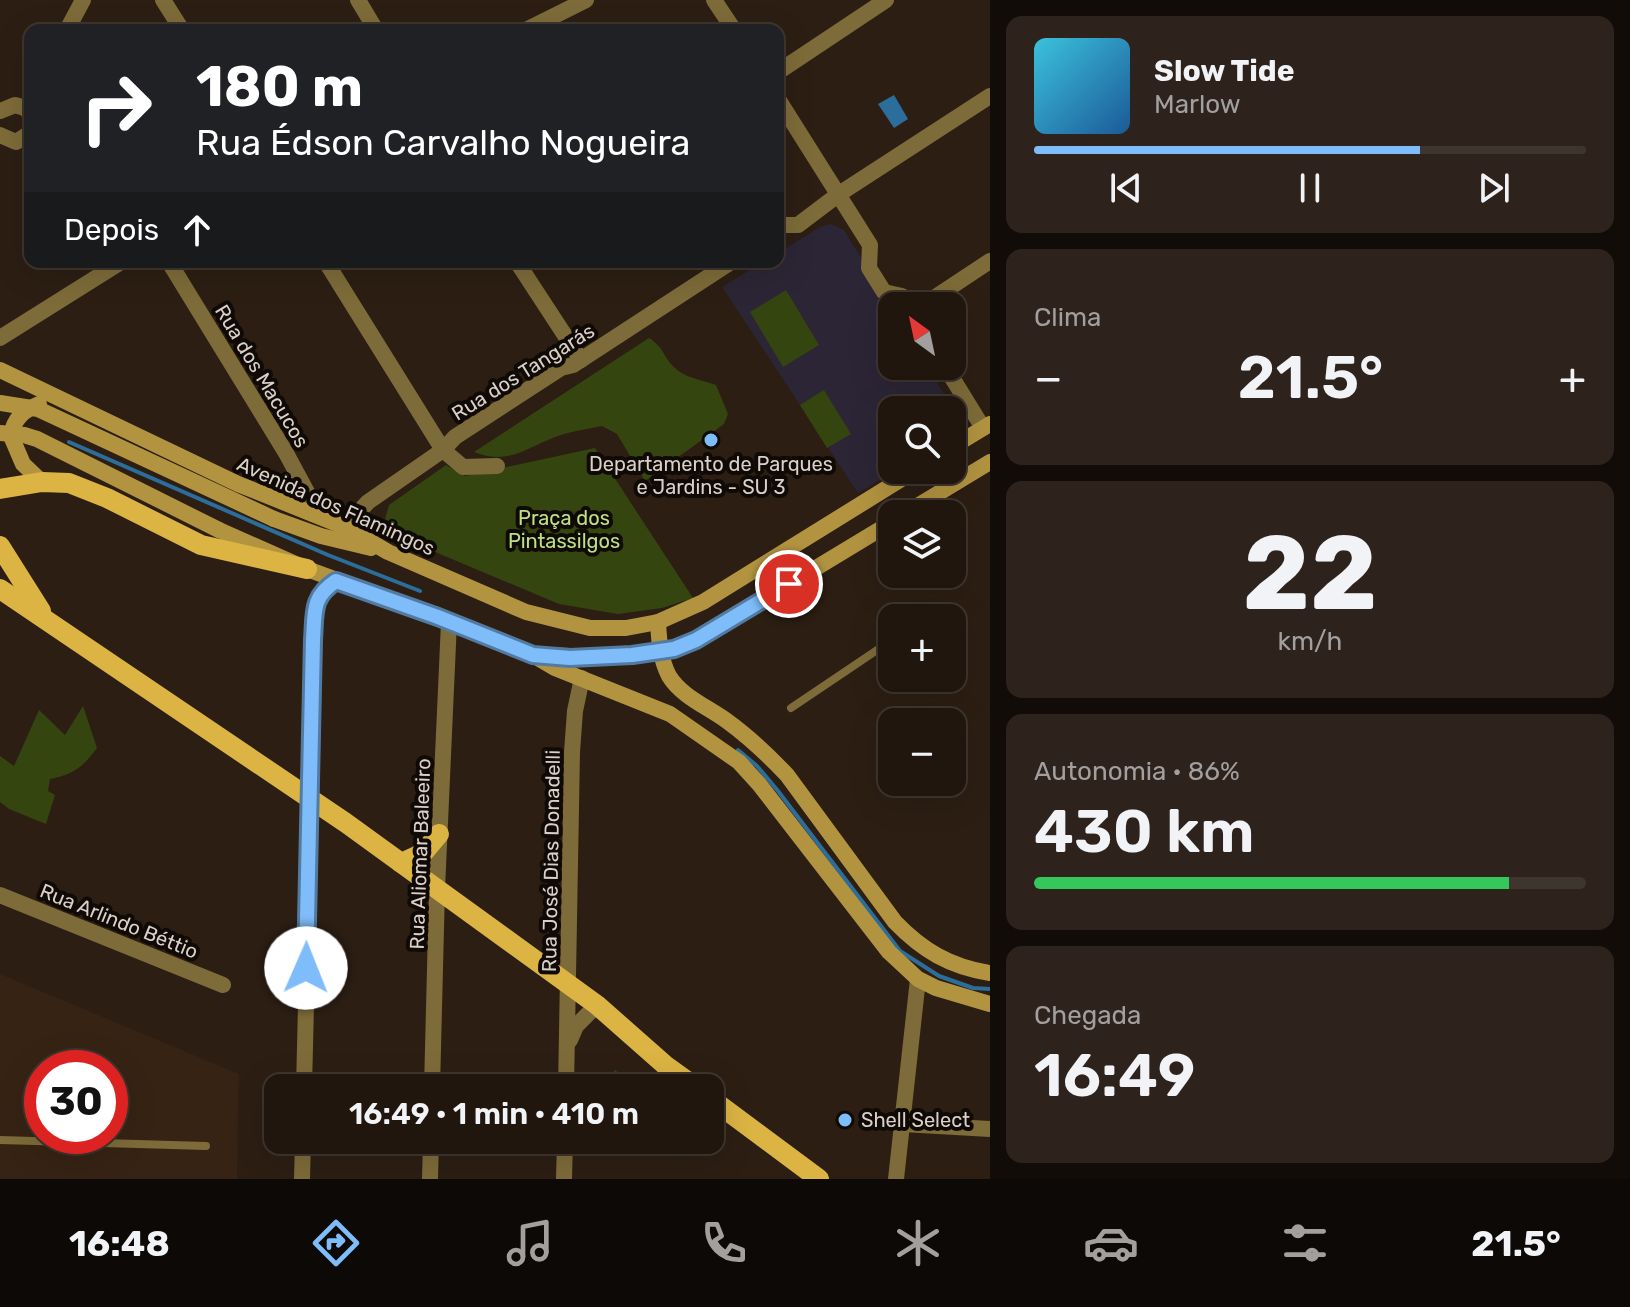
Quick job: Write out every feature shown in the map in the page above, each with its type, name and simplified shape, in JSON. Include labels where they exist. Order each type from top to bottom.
[{"type":"main road","name":"Avenida dos Flamingos","points":[[0,370],[238,484],[345,527],[388,552],[526,612],[590,628],[626,628],[663,620],[703,602],[893,484]]},
{"type":"main road","points":[[42,482],[29,472],[17,454],[11,436],[13,427],[26,410],[43,403],[67,402]]},
{"type":"main road","points":[[0,403],[38,409],[274,519],[321,536],[388,552]]},
{"type":"main road","points":[[966,438],[986,426]]},
{"type":"main road","points":[[0,433],[37,439],[219,530],[307,569],[533,655],[555,668],[670,714],[739,762],[873,934],[918,979],[936,988],[990,1004]]},
{"type":"main road","points":[[927,500],[990,462]]},
{"type":"main road","points":[[0,489],[42,482],[69,483],[201,545],[307,569]]},
{"type":"main road","points":[[533,655],[604,657],[661,652],[704,636],[878,530]]},
{"type":"main road","points":[[0,546],[50,624]]},
{"type":"main road","points":[[0,589],[401,863],[597,1005],[678,1074]]},
{"type":"main road","points":[[663,620],[661,652],[670,677],[678,687],[727,722],[787,775],[859,875],[912,939],[948,963],[990,973]]},
{"type":"main road","points":[[401,863],[423,853],[439,834]]},
{"type":"main road","points":[[724,1108],[819,1179]]},
{"type":"street","points":[[70,24],[83,0]]},
{"type":"street","points":[[163,0],[178,24]]},
{"type":"street","points":[[358,0],[372,24]]},
{"type":"street","points":[[538,24],[586,0]]},
{"type":"street","points":[[714,0],[730,24]]},
{"type":"street","points":[[784,68],[886,0]]},
{"type":"street","points":[[784,225],[798,225],[839,194],[990,96]]},
{"type":"street","points":[[0,111],[10,105],[24,107]]},
{"type":"street","points":[[784,108],[870,245],[869,268],[884,292]]},
{"type":"street","points":[[3,142],[24,138]]},
{"type":"street","points":[[943,292],[990,261]]},
{"type":"street","points":[[0,338],[111,268]]},
{"type":"street","name":"Rua dos Macucos","points":[[173,268],[286,453],[307,492],[313,514]]},
{"type":"street","points":[[330,268],[443,450],[463,467],[497,466]]},
{"type":"street","points":[[521,268],[581,360]]},
{"type":"street","name":"Rua dos Tangarás","points":[[345,527],[378,494],[443,450],[455,437],[722,268]]},
{"type":"street","points":[[954,380],[986,426]]},
{"type":"street","points":[[304,1074],[310,839],[308,797],[315,612],[319,595],[336,581]]},
{"type":"street","name":"Rua Aliomar Baleeiro","points":[[432,1074],[449,622]]},
{"type":"street","name":"Rua José Dias Donadelli","points":[[567,1074],[572,752],[575,711],[582,678]]},
{"type":"street","name":"Rua Arlindo Béttio","points":[[0,895],[223,985]]},
{"type":"street","points":[[896,1179],[918,979]]},
{"type":"street","points":[[568,1045],[576,1026],[597,1005]]},
{"type":"street","points":[[903,1124],[990,1129]]},
{"type":"street","points":[[302,1179],[303,1154]]},
{"type":"street","points":[[430,1179],[431,1154]]},
{"type":"street","points":[[564,1179],[565,1154]]},
{"type":"lane","points":[[791,708],[878,649]]},
{"type":"lane","points":[[0,1140],[206,1146]]},
{"type":"shaded area","points":[[831,224],[844,230],[882,292],[878,292],[878,380],[935,380],[945,396],[878,396],[878,481],[858,493],[722,287],[753,268],[784,268],[784,249],[820,227]]},
{"type":"shaded area","points":[[0,974],[239,1074],[237,1179],[0,1179]]},
{"type":"green space","points":[[786,290],[819,345],[783,367],[750,312]]},
{"type":"green space","points":[[649,338],[678,371],[716,385],[728,414],[724,424],[645,481],[617,434],[602,426],[563,434],[508,456],[486,456],[474,452]]},
{"type":"green space","points":[[824,390],[851,434],[827,448],[800,405]]},
{"type":"green space","name":"Praça dos Pintassilgos","points":[[595,448],[693,598],[662,608],[618,614],[559,604],[390,533],[385,519],[389,505],[446,465],[465,476]]},
{"type":"green space","points":[[83,706],[97,748],[77,769],[50,779],[48,791],[55,795],[46,824],[9,809],[0,802],[0,756],[14,766],[39,710],[65,735]]},
{"type":"water","points":[[894,95],[908,119],[894,128],[878,104]]},
{"type":"waterway","points":[[69,442],[328,555],[420,591]]},
{"type":"waterway","points":[[738,750],[757,766],[778,791],[900,951],[939,976],[973,988],[990,989]]},
{"type":"place","name":"Departamento de Parques e Jardins - SU 3","points":[[711,440]]},
{"type":"place","name":"Shell Select","points":[[845,1120]]},
{"type":"route","points":[[306,968],[313,640],[316,601],[323,590],[336,581],[533,655],[570,658],[674,649],[696,640],[789,584]]}]
